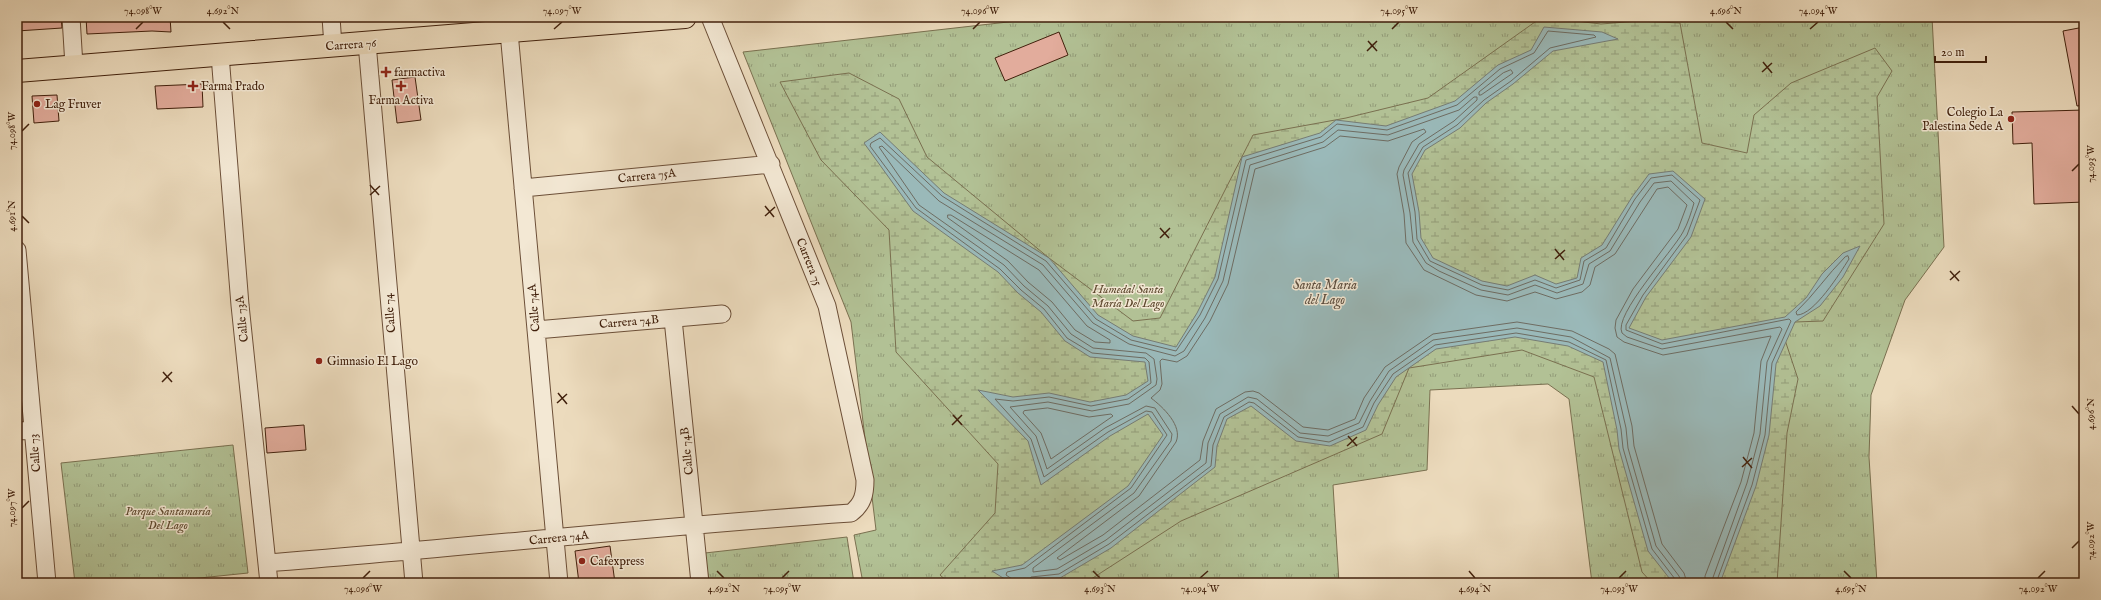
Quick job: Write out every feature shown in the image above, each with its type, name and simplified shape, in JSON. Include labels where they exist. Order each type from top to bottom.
[{"type":"main road","name":"Carrera 76","points":[[17,71],[685,17]]},
{"type":"street","points":[[71,17],[74,66]]},
{"type":"street","points":[[331,17],[333,46]]},
{"type":"street","name":"Carrera 75","points":[[710,17],[771,164],[827,306],[865,480],[865,496],[857,508],[851,513]]},
{"type":"street","name":"Calle 74A","points":[[509,32],[559,583]]},
{"type":"street","name":"Calle 74","points":[[367,43],[414,583]]},
{"type":"street","name":"Calle 73A","points":[[220,55],[240,305],[269,583]]},
{"type":"street","name":"Carrera 75A","points":[[523,188],[771,164]]},
{"type":"street","name":"Calle 73","points":[[17,250],[25,431],[47,583]]},
{"type":"street","name":"Carrera 74B","points":[[536,330],[722,314]]},
{"type":"street","name":"Calle 74B","points":[[674,319],[700,583]]},
{"type":"street","name":"Carrera 74A","points":[[267,563],[411,552],[694,524],[851,513]]},
{"type":"green space","name":"Humedal Santa María Del Lago","points":[[1052,17],[1932,17],[1944,247],[1905,300],[1871,395],[1869,457],[1877,583],[1592,583],[1569,399],[1548,384],[1430,390],[1427,470],[1333,485],[1339,583],[863,583],[854,535],[876,530],[851,322],[743,52]]},
{"type":"green space","points":[[1542,17],[1601,24],[1638,21],[1680,23],[1702,143],[1747,153],[1754,115],[1791,83],[1875,48],[1892,71],[1877,97],[1884,224],[1823,321],[1795,322],[1784,337],[1798,379],[1787,433],[1777,583],[1652,583],[1642,572],[1594,377],[1522,350],[1409,368],[1382,434],[1181,521],[1085,583],[949,583],[940,575],[995,513],[998,464],[896,352],[889,230],[821,160],[780,82],[849,73],[899,99],[927,157],[1049,258],[1133,321],[1160,318],[1253,135],[1346,118],[1428,98]]},
{"type":"green space","name":"Parque Santamaría Del Lago","points":[[233,445],[248,573],[190,579],[191,583],[75,583],[61,463]]},
{"type":"green space","points":[[847,537],[854,583],[709,583],[705,553]]},
{"type":"water","name":"Santa Maria del Lago","points":[[1544,27],[1602,32],[1618,39],[1553,51],[1513,84],[1486,103],[1460,128],[1425,150],[1412,174],[1419,212],[1421,238],[1433,258],[1482,281],[1507,286],[1535,275],[1556,284],[1577,278],[1581,258],[1602,245],[1632,197],[1649,174],[1673,171],[1705,199],[1691,237],[1646,297],[1629,328],[1662,340],[1785,317],[1806,298],[1822,274],[1843,253],[1860,246],[1843,277],[1820,306],[1795,322],[1776,364],[1769,435],[1756,486],[1720,583],[1673,583],[1648,551],[1619,449],[1617,430],[1603,362],[1568,346],[1515,337],[1436,349],[1396,377],[1378,405],[1366,430],[1330,446],[1296,441],[1251,406],[1227,419],[1217,446],[1215,467],[1111,548],[1060,578],[1011,583],[992,571],[1022,565],[1128,486],[1163,435],[1148,414],[1110,436],[1041,485],[1028,441],[978,390],[1013,397],[1049,393],[1090,402],[1126,395],[1148,381],[1145,362],[1090,357],[1065,341],[1041,312],[1018,293],[998,272],[913,211],[864,143],[880,132],[944,193],[1049,258],[1098,315],[1133,336],[1176,347],[1197,313],[1215,277],[1242,157],[1320,133],[1336,120],[1386,126],[1455,101],[1498,65],[1531,50]]},
{"type":"building","points":[[17,17],[61,17],[62,28],[17,31]]},
{"type":"building","points":[[86,17],[170,17],[171,32],[152,31],[87,34]]},
{"type":"building","points":[[2084,27],[2084,105],[2077,106],[2063,31]]},
{"type":"building","points":[[1059,32],[1068,55],[1005,81],[995,58]]},
{"type":"building","points":[[415,77],[421,120],[397,123],[392,80]]},
{"type":"building","points":[[202,84],[203,107],[157,109],[155,86]]},
{"type":"building","points":[[57,95],[59,121],[34,123],[32,96]]},
{"type":"building","points":[[2084,110],[2084,202],[2034,204],[2032,143],[2013,144],[2012,112]]},
{"type":"building","points":[[304,425],[306,450],[267,453],[265,428]]},
{"type":"building","points":[[610,546],[615,583],[579,583],[575,551]]},
{"type":"place","name":"farmactiva","points":[[386,72]]},
{"type":"place","name":"Farma Prado","points":[[193,86]]},
{"type":"place","name":"Farma Activa","points":[[401,86]]},
{"type":"place","name":"Lag Fruver","points":[[37,104]]},
{"type":"place","name":"Colegio La Palestina Sede A","points":[[2011,119]]},
{"type":"place","name":"Gimnasio El Lago","points":[[319,361]]},
{"type":"place","name":"Cafexpress","points":[[582,561]]}]
